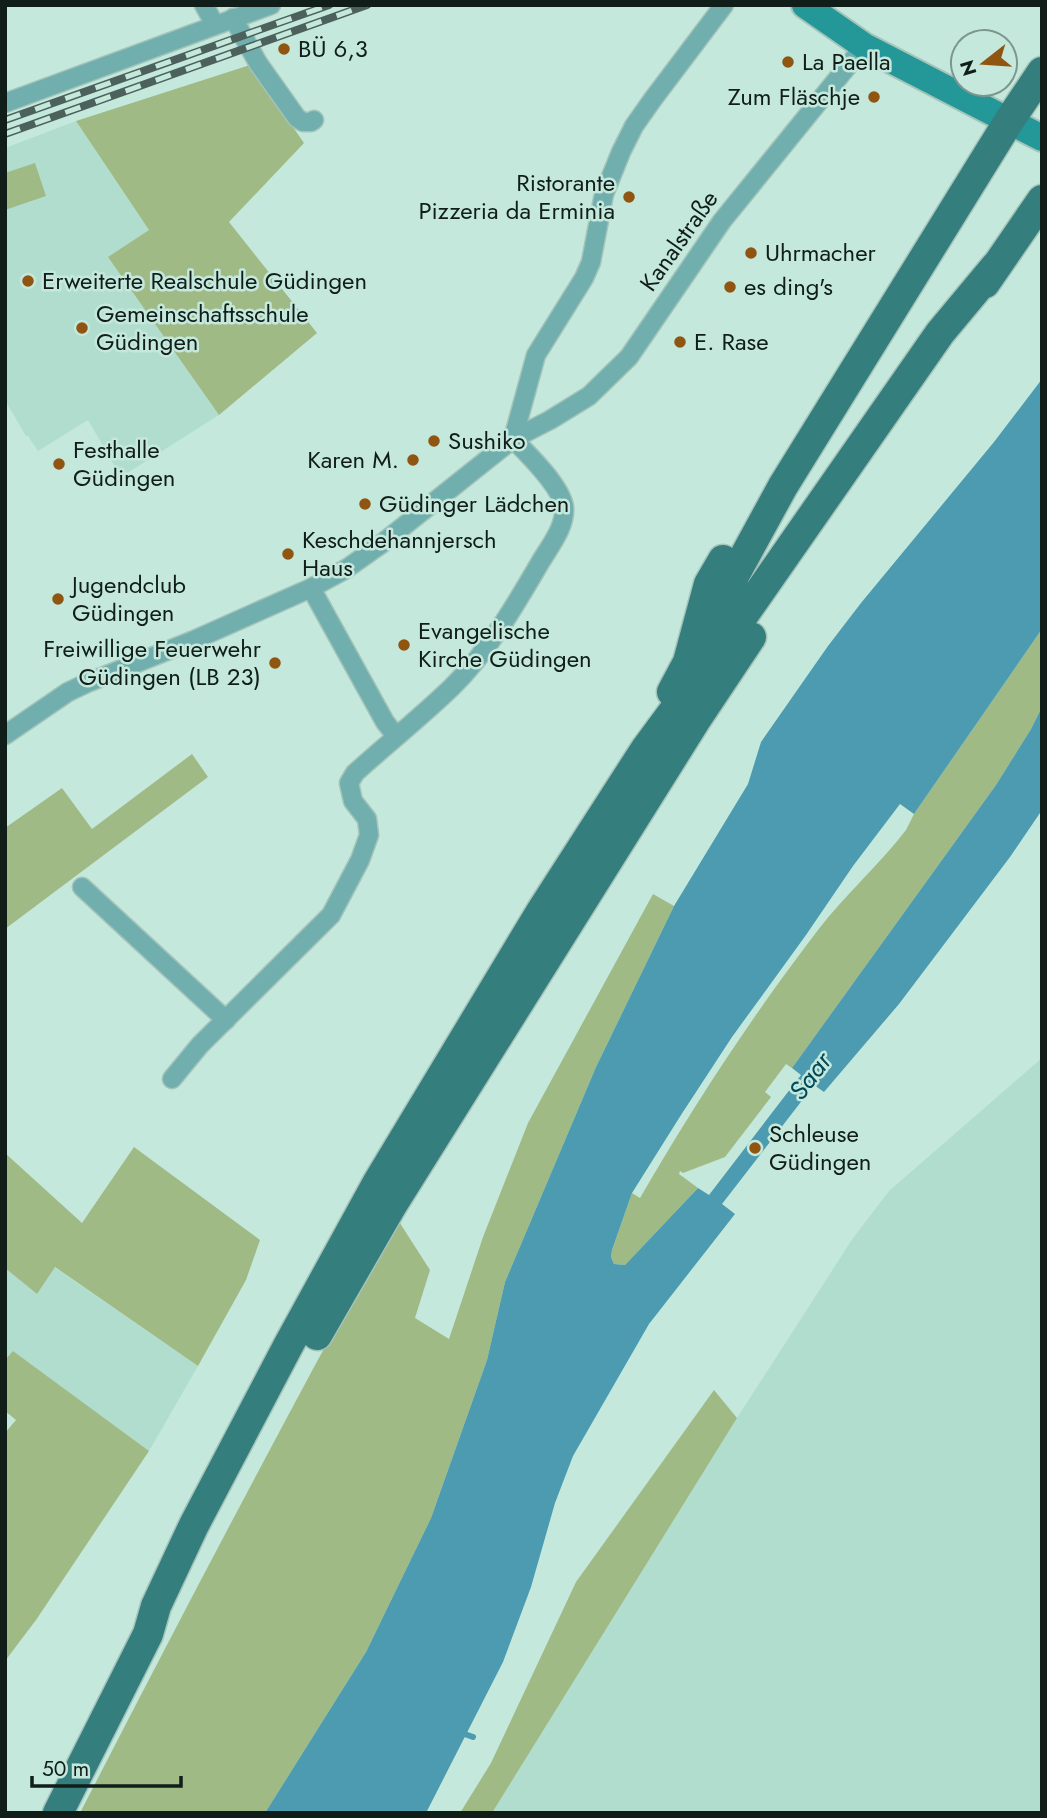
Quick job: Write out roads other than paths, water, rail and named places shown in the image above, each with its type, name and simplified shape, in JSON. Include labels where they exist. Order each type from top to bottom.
[{"type":"main road","points":[[805,5],[864,46],[1042,138]]},
{"type":"main road","points":[[695,721],[724,658],[725,601],[735,574],[783,486],[1042,72]]},
{"type":"main road","points":[[148,1634],[168,1610],[190,1564],[298,1367],[392,1205],[695,721],[1042,200]]},
{"type":"main road","points":[[58,1813],[148,1634],[156,1606],[194,1525],[378,1182],[550,898],[645,750],[724,643],[940,333],[995,267]]},
{"type":"main road","points":[[645,750],[656,717],[688,662],[709,584],[728,551],[783,486]]},
{"type":"street","points":[[204,5],[215,25]]},
{"type":"street","points":[[5,103],[271,5]]},
{"type":"street","points":[[172,1079],[200,1045],[331,915],[360,860],[369,835],[367,819],[353,800],[349,783],[355,773],[453,687],[474,662],[520,597],[562,523],[564,507],[557,491],[513,439],[536,355],[584,278],[591,262],[604,194],[634,126],[724,5]]},
{"type":"street","points":[[233,19],[258,63],[297,118],[303,122],[314,120]]},
{"type":"street","name":"Kanalstraße","points":[[5,735],[45,707],[87,683],[194,640],[311,588],[346,569],[513,439],[589,396],[618,370],[722,221],[832,89],[864,46]]},
{"type":"street","points":[[311,588],[385,722],[396,736]]},
{"type":"street","points":[[82,887],[226,1020]]},
{"type":"water","name":"Saar","points":[[1042,379],[1042,629],[914,814],[900,804],[732,1037],[632,1193],[612,1250],[614,1264],[625,1265],[698,1188],[709,1195],[801,1075],[792,1068],[996,785],[1042,707],[1042,810],[1010,857],[899,1004],[824,1092],[814,1085],[722,1204],[735,1214],[649,1324],[573,1456],[555,1503],[531,1587],[503,1662],[426,1813],[265,1813],[366,1652],[431,1518],[487,1360],[505,1282],[596,1067],[674,906],[748,784],[761,742],[861,603],[994,442]]},
{"type":"waterway","points":[[791,836],[860,739]]},
{"type":"waterway","points":[[459,1732],[473,1737]]},
{"type":"railway","points":[[5,120],[329,5]]},
{"type":"railway","points":[[5,134],[367,5]]},
{"type":"place","name":"BÜ 6,3","points":[[284,49]]},
{"type":"place","name":"La Paella","points":[[788,62]]},
{"type":"place","name":"Zum Fläschje","points":[[874,97]]},
{"type":"place","name":"Ristorante Pizzeria da Erminia","points":[[629,197]]},
{"type":"place","name":"Uhrmacher","points":[[751,253]]},
{"type":"place","name":"Erweiterte Realschule Güdingen","points":[[28,281]]},
{"type":"place","name":"es ding's","points":[[730,287]]},
{"type":"place","name":"Gemeinschaftsschule Güdingen","points":[[82,328]]},
{"type":"place","name":"E. Rase","points":[[680,342]]},
{"type":"place","name":"Sushiko","points":[[434,441]]},
{"type":"place","name":"Karen M.","points":[[413,460]]},
{"type":"place","name":"Festhalle Güdingen","points":[[59,464]]},
{"type":"place","name":"Güdinger Lädchen","points":[[365,504]]},
{"type":"place","name":"Keschdehannjersch Haus","points":[[288,554]]},
{"type":"place","name":"Jugendclub Güdingen","points":[[58,599]]},
{"type":"place","name":"Evangelische Kirche Güdingen","points":[[404,645]]},
{"type":"place","name":"Freiwillige Feuerwehr Güdingen (LB 23)","points":[[275,663]]},
{"type":"place","name":"Schleuse Güdingen","points":[[755,1148]]}]
